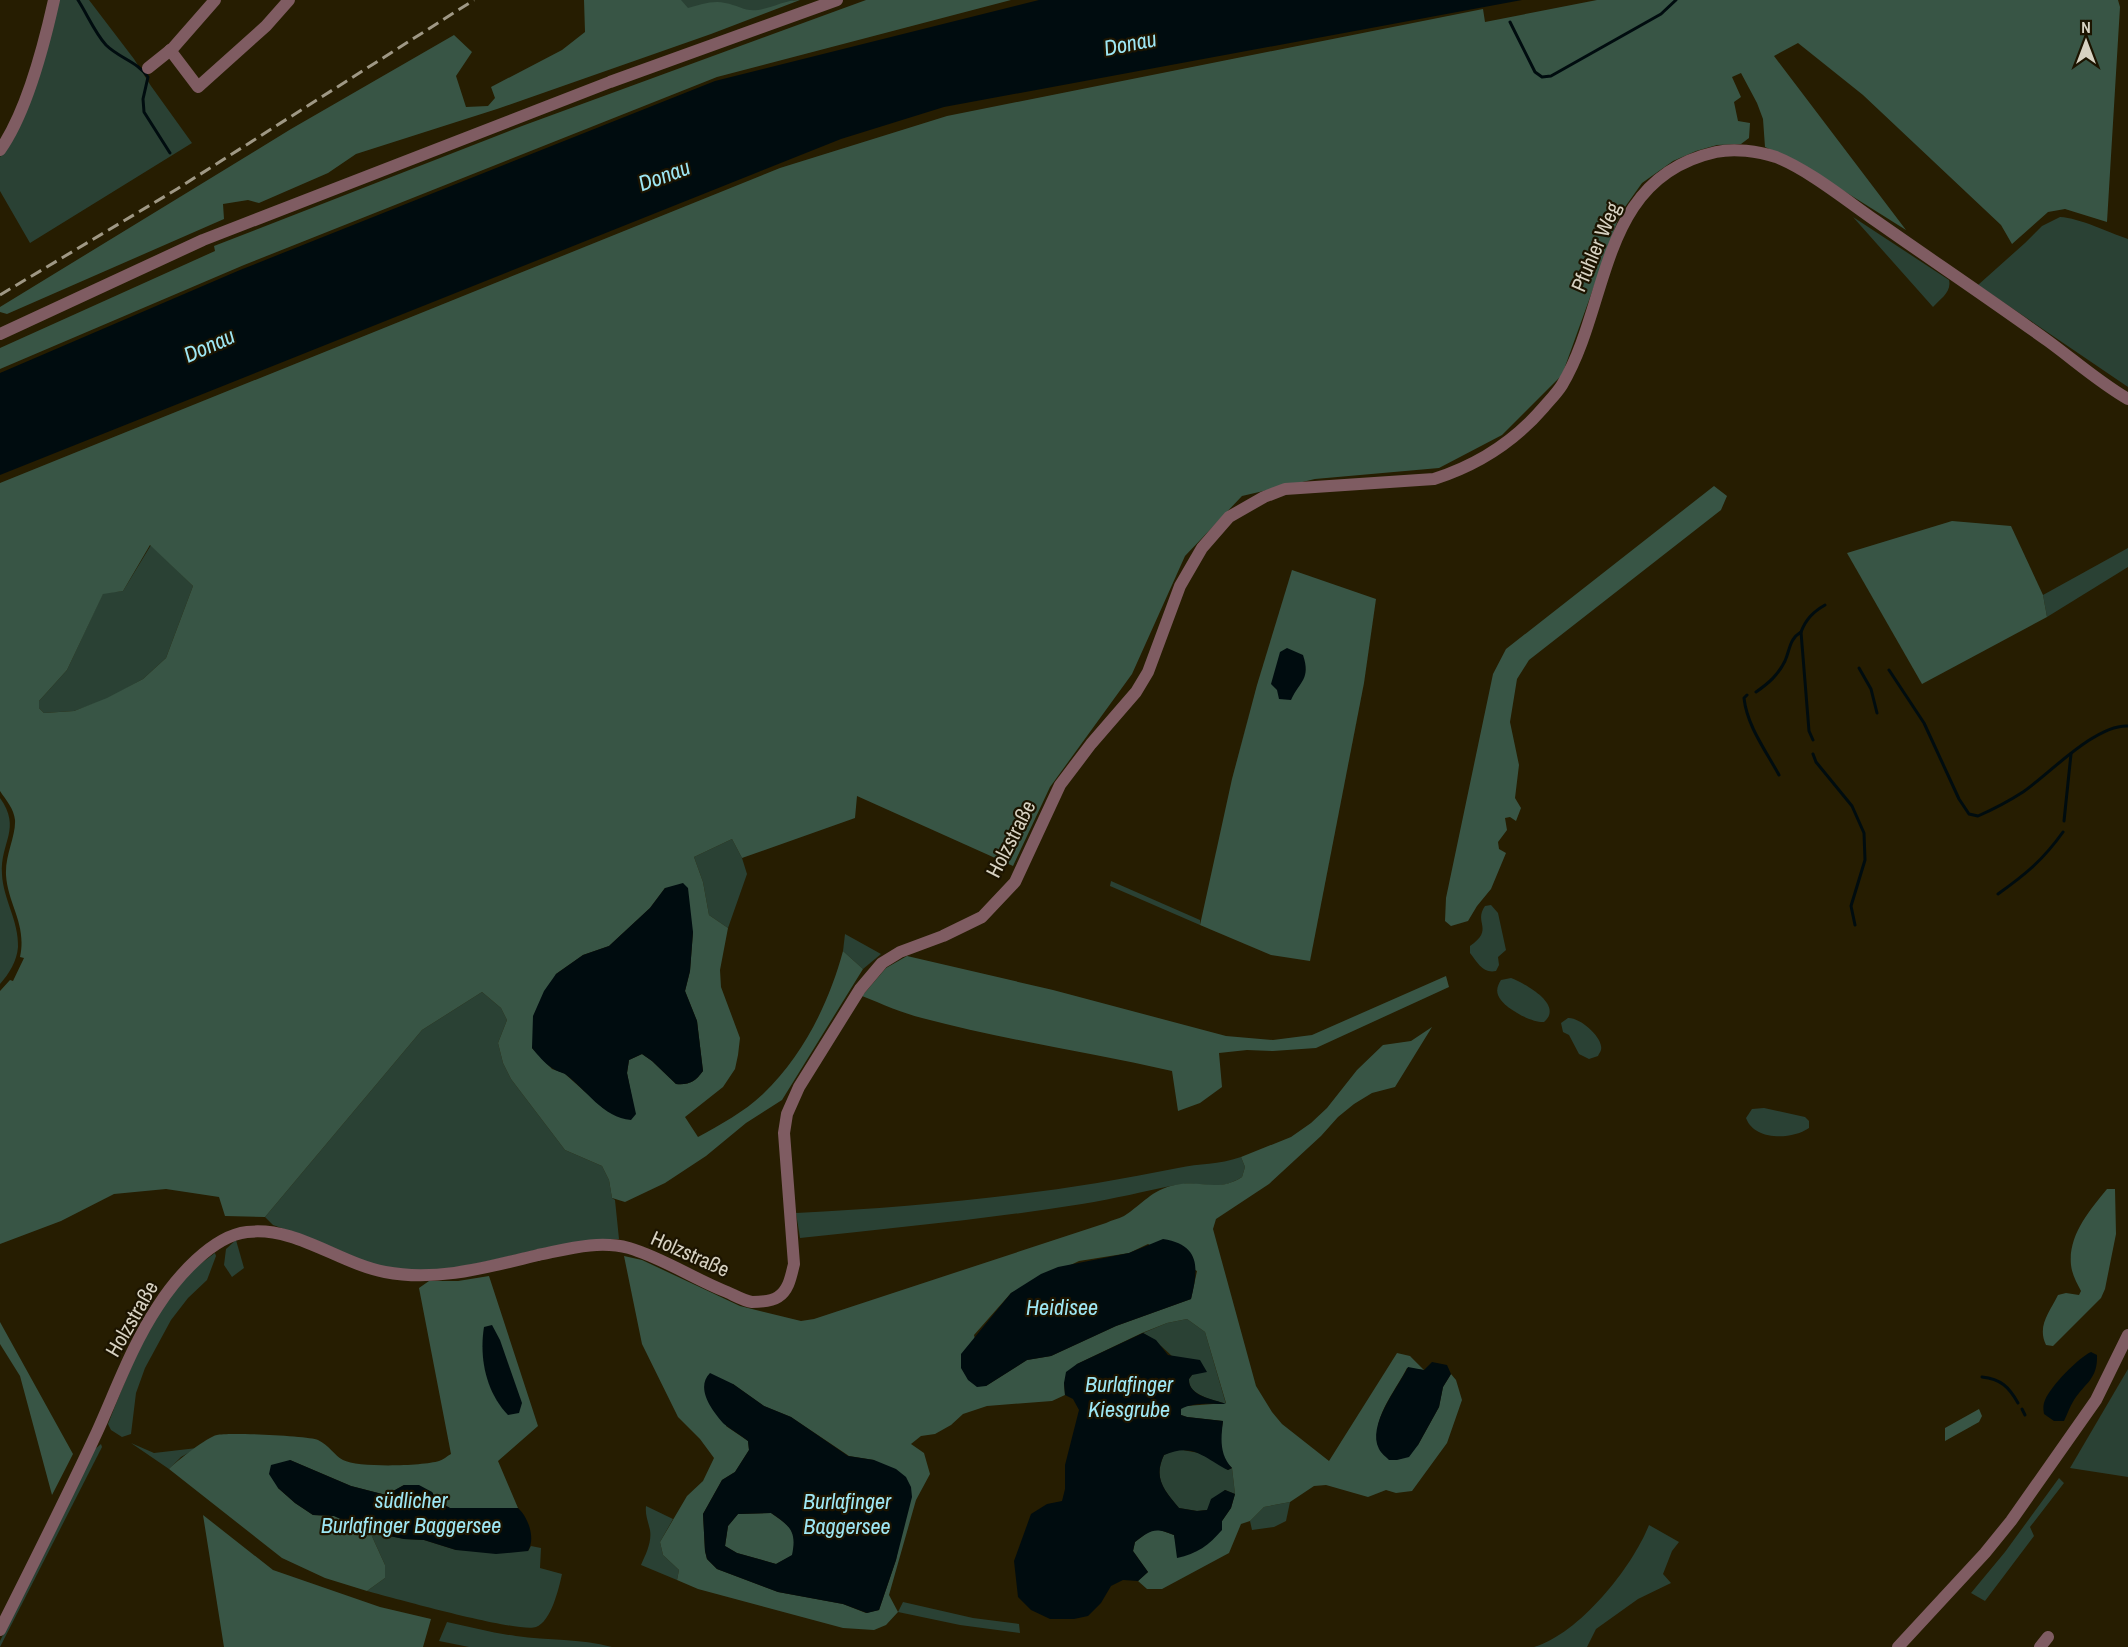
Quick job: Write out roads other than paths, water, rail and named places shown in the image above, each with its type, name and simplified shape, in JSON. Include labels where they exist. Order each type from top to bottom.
[{"type":"street","points":[[0,150],[11,135],[27,93],[46,39],[54,0]]},
{"type":"street","points":[[148,68],[171,50],[215,0]]},
{"type":"street","points":[[171,50],[198,87],[266,26],[289,0]]},
{"type":"street","points":[[0,334],[203,240],[588,91],[837,0]]},
{"type":"street","name":"Pfuhler Weg","points":[[1165,625],[1180,586],[1202,548],[1229,517],[1243,507],[1285,489],[1434,479],[1458,471],[1488,456],[1527,427],[1562,386],[1577,351],[1615,243],[1638,198],[1669,171],[1691,159],[1718,151],[1755,151],[1776,158],[1803,172],[2027,326],[2128,399]]},
{"type":"street","name":"Holzstraße","points":[[0,1630],[158,1305],[185,1271],[203,1253],[234,1235],[246,1232],[272,1232],[296,1239],[346,1261],[385,1272],[422,1276],[461,1273],[585,1245],[607,1245],[627,1248],[647,1255],[751,1302],[771,1300],[780,1296],[790,1282],[794,1264],[784,1133],[787,1114],[798,1087],[849,1006],[882,963],[900,952],[943,936],[982,917],[1015,882],[1060,785],[1091,744],[1136,692],[1148,672],[1165,625]]},
{"type":"street","points":[[1898,1647],[1985,1554],[2011,1521],[2096,1400],[2128,1335]]},
{"type":"water","name":"Donau","points":[[1039,0],[1522,0],[944,107],[841,139],[0,475],[0,373],[240,270],[715,81]]},
{"type":"water","points":[[1287,648],[1303,655],[1306,669],[1291,700],[1279,699],[1277,690],[1271,684],[1280,652]]},
{"type":"water","points":[[683,883],[688,888],[693,932],[690,971],[685,991],[697,1021],[703,1071],[691,1082],[676,1084],[642,1054],[629,1060],[627,1073],[636,1114],[631,1120],[621,1118],[603,1109],[573,1080],[549,1066],[532,1048],[533,1016],[544,991],[556,974],[583,955],[609,946],[650,908],[665,888]]},
{"type":"water","name":"Heidisee","points":[[1163,1239],[1184,1246],[1194,1259],[1195,1277],[1191,1299],[1116,1326],[1051,1356],[1027,1360],[986,1386],[977,1387],[968,1380],[961,1368],[961,1354],[1011,1293],[1041,1274],[1058,1267],[1129,1253]]},
{"type":"water","points":[[492,1325],[500,1340],[522,1403],[519,1413],[508,1415],[500,1406],[489,1385],[484,1362],[483,1339],[484,1327]]},
{"type":"water","name":"Burlafinger Kiesgrube","points":[[1143,1333],[1156,1340],[1168,1355],[1200,1360],[1207,1372],[1192,1375],[1189,1379],[1190,1385],[1202,1396],[1226,1404],[1191,1405],[1181,1409],[1181,1415],[1223,1421],[1223,1451],[1232,1468],[1228,1470],[1198,1453],[1174,1451],[1164,1455],[1161,1463],[1160,1477],[1165,1489],[1179,1508],[1197,1511],[1207,1510],[1211,1499],[1225,1490],[1235,1494],[1231,1508],[1222,1521],[1222,1530],[1202,1548],[1191,1554],[1177,1558],[1174,1535],[1153,1531],[1145,1535],[1135,1542],[1133,1551],[1148,1572],[1138,1581],[1123,1580],[1111,1586],[1101,1603],[1088,1616],[1074,1619],[1050,1619],[1031,1610],[1018,1597],[1014,1561],[1031,1514],[1047,1504],[1062,1501],[1065,1489],[1065,1465],[1079,1410],[1073,1399],[1065,1395],[1066,1372],[1077,1364]]},
{"type":"water","points":[[2091,1352],[2097,1355],[2093,1375],[2074,1400],[2064,1421],[2054,1421],[2044,1414],[2045,1400],[2065,1373]]},
{"type":"water","points":[[1432,1362],[1447,1365],[1451,1374],[1443,1387],[1439,1407],[1409,1457],[1389,1460],[1380,1450],[1376,1439],[1380,1418],[1408,1367],[1424,1370]]},
{"type":"water","name":"Burlafinger Baggersee","points":[[710,1373],[733,1384],[764,1406],[791,1417],[848,1456],[874,1460],[896,1469],[906,1477],[911,1487],[912,1497],[896,1560],[879,1610],[867,1613],[843,1604],[778,1592],[717,1569],[707,1559],[703,1514],[722,1480],[735,1472],[749,1450],[748,1441],[724,1424],[710,1406],[705,1392],[706,1379]],"holes":[[[771,1513],[787,1526],[793,1535],[792,1555],[776,1564],[737,1553],[725,1546],[728,1526],[738,1514]]]},
{"type":"water","name":"südlicher Burlafinger Baggersee","points":[[290,1460],[351,1486],[386,1495],[404,1485],[419,1485],[432,1492],[437,1501],[450,1508],[518,1508],[530,1528],[530,1546],[528,1551],[496,1554],[456,1550],[424,1540],[404,1539],[370,1532],[334,1516],[313,1515],[278,1488],[269,1474],[271,1465]]},
{"type":"waterway","points":[[78,0],[106,45],[148,77],[143,99],[144,112],[170,153]]},
{"type":"waterway","points":[[1510,22],[1535,72],[1542,77],[1551,76],[1661,14],[1676,0]]},
{"type":"waterway","points":[[1813,740],[1809,731],[1801,632],[1810,616],[1825,605]]},
{"type":"waterway","points":[[1756,692],[1779,670],[1792,641],[1801,632]]},
{"type":"waterway","points":[[1859,668],[1871,689],[1877,713]]},
{"type":"waterway","points":[[1889,670],[1924,723],[1959,799],[1969,814],[1978,816],[2007,802],[2088,741],[2115,728],[2128,726]]},
{"type":"waterway","points":[[1747,695],[1744,698],[1749,718],[1779,775]]},
{"type":"waterway","points":[[1813,754],[1816,762],[1852,806],[1864,833],[1865,860],[1851,906],[1855,925]]},
{"type":"waterway","points":[[2064,821],[2071,754]]},
{"type":"waterway","points":[[1998,894],[2034,866],[2063,832]]},
{"type":"waterway","points":[[1982,1377],[2004,1385],[2018,1403]]},
{"type":"waterway","points":[[2022,1409],[2025,1415]]},
{"type":"railway","points":[[0,295],[177,189],[474,0]]}]
